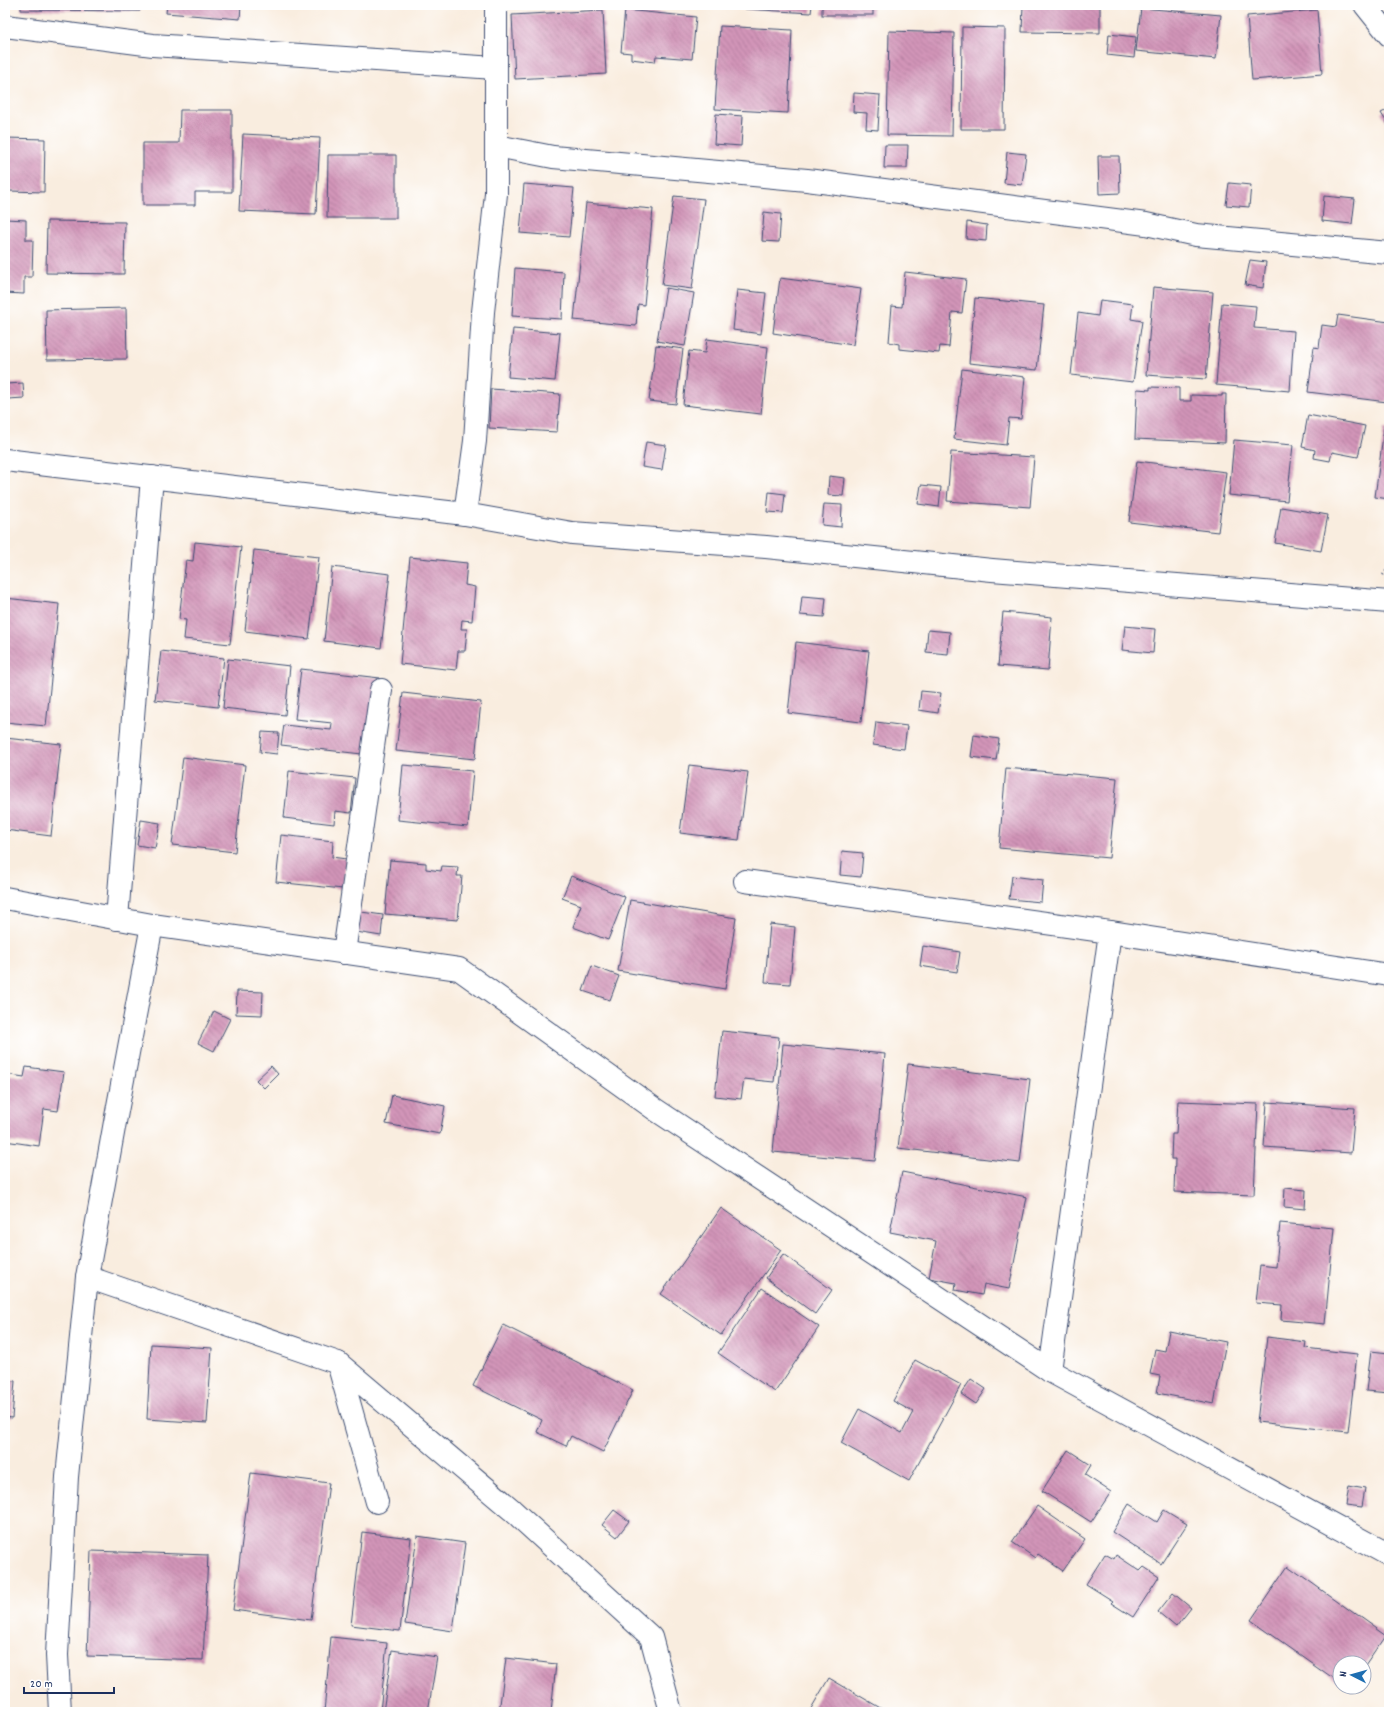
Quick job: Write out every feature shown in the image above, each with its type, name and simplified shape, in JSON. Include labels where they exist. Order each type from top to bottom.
[{"type":"street","points":[[465,514],[475,441],[483,312],[496,194],[496,5]]},
{"type":"street","points":[[1365,5],[1389,36]]},
{"type":"street","points":[[5,26],[153,46],[495,68]]},
{"type":"street","points":[[497,146],[553,157],[815,181],[1146,224],[1196,235],[1389,253]]},
{"type":"street","points":[[5,460],[465,514],[572,533],[766,547],[992,570],[1389,602]]},
{"type":"street","points":[[117,919],[152,477]]},
{"type":"street","points":[[344,953],[381,690]]},
{"type":"street","points":[[745,881],[1110,932],[1389,975]]},
{"type":"street","points":[[5,898],[152,925],[459,969],[656,1110],[1050,1372],[1389,1555]]},
{"type":"street","points":[[60,1712],[57,1655],[67,1477],[87,1277],[152,925]]},
{"type":"street","points":[[1050,1372],[1110,932]]},
{"type":"street","points":[[87,1277],[338,1363],[512,1510],[651,1637],[671,1712]]},
{"type":"street","points":[[338,1363],[377,1502]]},
{"type":"building","points":[[21,5],[140,5],[140,11],[21,10]]},
{"type":"building","points":[[167,5],[241,5],[240,19],[166,13]]},
{"type":"building","points":[[745,5],[812,5],[811,13],[745,9]]},
{"type":"building","points":[[822,5],[873,5],[873,15],[822,15]]},
{"type":"building","points":[[1023,5],[1100,5],[1100,33],[1022,32]]},
{"type":"building","points":[[1141,8],[1221,15],[1216,59],[1136,51]]},
{"type":"building","points":[[603,10],[606,74],[515,79],[512,15]]},
{"type":"building","points":[[625,10],[696,17],[692,59],[656,56],[655,62],[631,59],[631,53],[621,52]]},
{"type":"building","points":[[1317,10],[1322,74],[1252,80],[1247,16]]},
{"type":"building","points":[[720,26],[792,30],[788,113],[715,109]]},
{"type":"building","points":[[962,27],[1005,28],[1004,129],[961,129]]},
{"type":"building","points":[[889,31],[954,33],[952,136],[887,135]]},
{"type":"building","points":[[1109,34],[1136,37],[1134,58],[1107,55]]},
{"type":"building","points":[[854,93],[880,95],[878,130],[866,129],[867,113],[853,112]]},
{"type":"building","points":[[1389,109],[1389,126],[1381,113]]},
{"type":"building","points":[[180,110],[232,110],[232,192],[195,192],[195,205],[143,205],[143,143],[179,143]]},
{"type":"building","points":[[716,114],[743,116],[741,146],[714,144]]},
{"type":"building","points":[[243,134],[320,138],[316,214],[239,211]]},
{"type":"building","points":[[5,138],[45,139],[44,192],[9,191],[9,199],[5,199]]},
{"type":"building","points":[[885,145],[908,145],[907,168],[884,168]]},
{"type":"building","points":[[1007,152],[1026,154],[1022,185],[1004,183]]},
{"type":"building","points":[[328,155],[396,155],[396,218],[327,218]]},
{"type":"building","points":[[1098,156],[1119,156],[1120,193],[1099,194]]},
{"type":"building","points":[[1229,183],[1251,185],[1249,207],[1226,205]]},
{"type":"building","points":[[524,184],[574,188],[569,237],[520,233]]},
{"type":"building","points":[[674,196],[704,199],[692,289],[662,285]]},
{"type":"building","points":[[1324,196],[1355,199],[1352,224],[1322,221]]},
{"type":"building","points":[[586,203],[653,209],[644,305],[638,304],[636,326],[574,320]]},
{"type":"building","points":[[764,212],[781,214],[779,242],[762,241]]},
{"type":"building","points":[[5,219],[26,220],[26,240],[33,240],[32,277],[24,277],[24,294],[5,293]]},
{"type":"building","points":[[47,221],[125,222],[124,274],[46,273]]},
{"type":"building","points":[[967,222],[987,225],[986,241],[966,239]]},
{"type":"building","points":[[1250,260],[1266,262],[1263,288],[1245,285]]},
{"type":"building","points":[[515,268],[564,272],[562,319],[512,316]]},
{"type":"building","points":[[905,272],[966,279],[962,313],[952,312],[949,347],[940,346],[939,353],[899,349],[899,344],[889,342],[892,306],[902,307]]},
{"type":"building","points":[[780,278],[861,289],[853,345],[773,333]]},
{"type":"building","points":[[1153,287],[1213,292],[1206,379],[1146,375]]},
{"type":"building","points":[[666,288],[694,293],[685,346],[657,341]]},
{"type":"building","points":[[737,290],[766,293],[761,334],[733,330]]},
{"type":"building","points":[[975,298],[1044,305],[1037,370],[969,363]]},
{"type":"building","points":[[1100,300],[1133,304],[1131,319],[1142,321],[1133,382],[1071,375],[1078,313],[1098,316]]},
{"type":"building","points":[[1222,303],[1256,306],[1254,328],[1294,331],[1290,391],[1216,385]]},
{"type":"building","points":[[126,308],[127,359],[47,360],[46,310]]},
{"type":"building","points":[[1338,315],[1389,322],[1389,385],[1387,402],[1308,392],[1314,347],[1319,348],[1322,325],[1336,327]]},
{"type":"building","points":[[513,329],[560,333],[555,381],[508,377]]},
{"type":"building","points":[[707,339],[768,347],[761,414],[683,405],[689,351],[705,353]]},
{"type":"building","points":[[656,345],[683,349],[676,404],[649,401]]},
{"type":"building","points":[[962,369],[1025,377],[1021,419],[1009,418],[1006,445],[954,439]]},
{"type":"building","points":[[23,383],[24,398],[8,399],[6,384]]},
{"type":"building","points":[[1150,387],[1179,388],[1179,401],[1191,401],[1191,395],[1222,396],[1222,394],[1226,394],[1225,443],[1135,439],[1137,389],[1150,390]]},
{"type":"building","points":[[491,389],[560,394],[557,432],[489,428]]},
{"type":"building","points":[[1308,415],[1365,426],[1358,457],[1332,452],[1330,461],[1314,458],[1315,450],[1302,447]]},
{"type":"building","points":[[1384,428],[1389,429],[1389,499],[1375,497]]},
{"type":"building","points":[[1234,440],[1293,445],[1287,501],[1229,495]]},
{"type":"building","points":[[646,442],[666,445],[662,470],[642,467]]},
{"type":"building","points":[[951,452],[1034,457],[1030,507],[947,501]]},
{"type":"building","points":[[1137,461],[1226,472],[1218,532],[1129,522]]},
{"type":"building","points":[[829,476],[845,478],[843,496],[828,495]]},
{"type":"building","points":[[921,485],[941,487],[939,507],[918,504]]},
{"type":"building","points":[[769,492],[785,494],[783,513],[767,512]]},
{"type":"building","points":[[824,504],[842,505],[841,527],[822,525]]},
{"type":"building","points":[[1281,507],[1328,515],[1321,551],[1275,543]]},
{"type":"building","points":[[195,542],[241,547],[230,644],[184,639],[186,620],[179,619],[186,560],[193,561]]},
{"type":"building","points":[[254,550],[319,557],[309,639],[245,631]]},
{"type":"building","points":[[410,557],[467,563],[465,585],[475,587],[472,621],[462,620],[461,629],[467,629],[465,651],[458,651],[456,670],[400,664]]},
{"type":"building","points":[[332,567],[390,574],[381,648],[324,641]]},
{"type":"building","points":[[802,596],[826,598],[824,617],[800,615]]},
{"type":"building","points":[[5,598],[59,604],[46,726],[5,722]]},
{"type":"building","points":[[1003,612],[1052,617],[1048,670],[998,666]]},
{"type":"building","points":[[1125,626],[1155,629],[1153,653],[1122,650]]},
{"type":"building","points":[[928,630],[950,632],[948,654],[926,652]]},
{"type":"building","points":[[796,642],[869,651],[861,722],[788,713]]},
{"type":"building","points":[[161,651],[224,658],[218,707],[155,700]]},
{"type":"building","points":[[228,659],[290,666],[285,715],[223,708]]},
{"type":"building","points":[[301,669],[380,678],[371,755],[281,745],[284,725],[331,730],[332,723],[295,719]]},
{"type":"building","points":[[921,691],[941,693],[938,713],[919,710]]},
{"type":"building","points":[[403,693],[481,702],[475,759],[396,751]]},
{"type":"building","points":[[876,722],[907,726],[904,749],[873,745]]},
{"type":"building","points":[[262,732],[279,733],[277,754],[260,752]]},
{"type":"building","points":[[974,735],[999,739],[996,760],[971,757]]},
{"type":"building","points":[[5,738],[61,744],[51,836],[5,830]]},
{"type":"building","points":[[183,757],[245,765],[235,852],[172,845]]},
{"type":"building","points":[[403,765],[473,771],[468,827],[398,820]]},
{"type":"building","points":[[689,765],[748,772],[739,840],[680,833]]},
{"type":"building","points":[[1006,768],[1117,778],[1109,858],[999,848]]},
{"type":"building","points":[[289,771],[355,778],[351,813],[335,811],[334,824],[284,818]]},
{"type":"building","points":[[141,820],[160,823],[155,848],[137,845]]},
{"type":"building","points":[[281,835],[333,841],[332,857],[346,859],[343,889],[276,882]]},
{"type":"building","points":[[842,851],[863,853],[861,877],[840,875]]},
{"type":"building","points":[[390,860],[426,863],[426,869],[441,871],[442,866],[458,867],[457,876],[462,876],[458,920],[385,914]]},
{"type":"building","points":[[571,876],[625,897],[608,940],[573,927],[581,905],[562,898]]},
{"type":"building","points":[[1012,876],[1043,880],[1041,902],[1009,899]]},
{"type":"building","points":[[630,900],[736,918],[725,989],[618,971]]},
{"type":"building","points":[[354,911],[383,915],[381,936],[350,931]]},
{"type":"building","points":[[770,924],[795,927],[790,984],[765,982]]},
{"type":"building","points":[[923,946],[960,952],[957,972],[920,966]]},
{"type":"building","points":[[592,966],[619,976],[610,1000],[583,991]]},
{"type":"building","points":[[237,991],[263,992],[262,1015],[236,1014]]},
{"type":"building","points":[[214,1011],[230,1019],[214,1051],[198,1043]]},
{"type":"building","points":[[722,1031],[779,1037],[774,1082],[744,1079],[741,1099],[715,1096]]},
{"type":"building","points":[[783,1044],[885,1054],[875,1161],[773,1152]]},
{"type":"building","points":[[908,1064],[1030,1079],[1020,1163],[898,1148]]},
{"type":"building","points":[[271,1066],[278,1074],[264,1088],[256,1080]]},
{"type":"building","points":[[26,1067],[64,1072],[58,1111],[44,1109],[39,1146],[5,1141],[5,1074],[24,1077]]},
{"type":"building","points":[[392,1095],[445,1106],[440,1134],[386,1124]]},
{"type":"building","points":[[1178,1101],[1258,1104],[1254,1195],[1174,1192],[1175,1159],[1171,1159],[1172,1134],[1176,1134]]},
{"type":"building","points":[[1267,1102],[1355,1108],[1351,1153],[1264,1147]]},
{"type":"building","points":[[902,1172],[1027,1197],[1009,1289],[984,1284],[982,1295],[955,1290],[956,1283],[929,1278],[936,1241],[890,1232]]},
{"type":"building","points":[[1285,1188],[1306,1190],[1305,1209],[1284,1207]]},
{"type":"building","points":[[721,1208],[781,1250],[721,1335],[661,1294]]},
{"type":"building","points":[[1280,1223],[1334,1228],[1325,1324],[1281,1320],[1282,1305],[1256,1303],[1260,1265],[1276,1267]]},
{"type":"building","points":[[1386,1252],[1389,1253],[1389,1267],[1386,1266]]},
{"type":"building","points":[[783,1254],[832,1290],[815,1314],[766,1278]]},
{"type":"building","points":[[762,1288],[819,1327],[775,1392],[718,1353]]},
{"type":"building","points":[[503,1325],[633,1390],[603,1452],[571,1436],[566,1446],[537,1432],[542,1420],[473,1386]]},
{"type":"building","points":[[1169,1331],[1226,1342],[1214,1404],[1157,1393],[1160,1376],[1150,1374],[1155,1349],[1165,1351]]},
{"type":"building","points":[[1267,1337],[1306,1342],[1305,1348],[1357,1354],[1348,1432],[1257,1422]]},
{"type":"building","points":[[151,1344],[212,1348],[207,1423],[147,1419]]},
{"type":"building","points":[[1371,1351],[1389,1353],[1389,1393],[1366,1391]]},
{"type":"building","points":[[915,1360],[961,1385],[909,1481],[841,1443],[859,1409],[902,1433],[913,1412],[893,1401]]},
{"type":"building","points":[[971,1379],[986,1389],[976,1404],[961,1394]]},
{"type":"building","points":[[5,1380],[15,1381],[12,1418],[5,1417]]},
{"type":"building","points":[[1068,1450],[1091,1465],[1085,1475],[1111,1492],[1091,1522],[1042,1491]]},
{"type":"building","points":[[251,1473],[329,1483],[311,1620],[233,1610]]},
{"type":"building","points":[[1349,1486],[1365,1489],[1362,1507],[1346,1505]]},
{"type":"building","points":[[1129,1504],[1157,1522],[1164,1510],[1187,1524],[1161,1564],[1112,1532]]},
{"type":"building","points":[[1037,1506],[1085,1539],[1063,1571],[1038,1554],[1035,1558],[1012,1542]]},
{"type":"building","points":[[614,1510],[629,1521],[617,1537],[602,1525]]},
{"type":"building","points":[[362,1532],[411,1538],[400,1631],[351,1625]]},
{"type":"building","points":[[417,1536],[465,1543],[453,1631],[405,1624]]},
{"type":"building","points":[[91,1551],[208,1555],[203,1660],[87,1656]]},
{"type":"building","points":[[1105,1554],[1114,1559],[1116,1555],[1140,1571],[1144,1567],[1159,1577],[1133,1617],[1111,1603],[1113,1601],[1086,1584]]},
{"type":"building","points":[[1288,1566],[1386,1636],[1372,1656],[1372,1655],[1332,1655],[1332,1677],[1251,1620]]},
{"type":"building","points":[[1173,1593],[1191,1608],[1176,1627],[1158,1612]]},
{"type":"building","points":[[331,1637],[387,1643],[380,1712],[324,1712]]},
{"type":"building","points":[[392,1650],[437,1657],[428,1712],[383,1712]]},
{"type":"building","points":[[506,1658],[556,1664],[551,1712],[499,1712]]},
{"type":"building","points":[[829,1678],[882,1709],[880,1712],[809,1712]]}]
